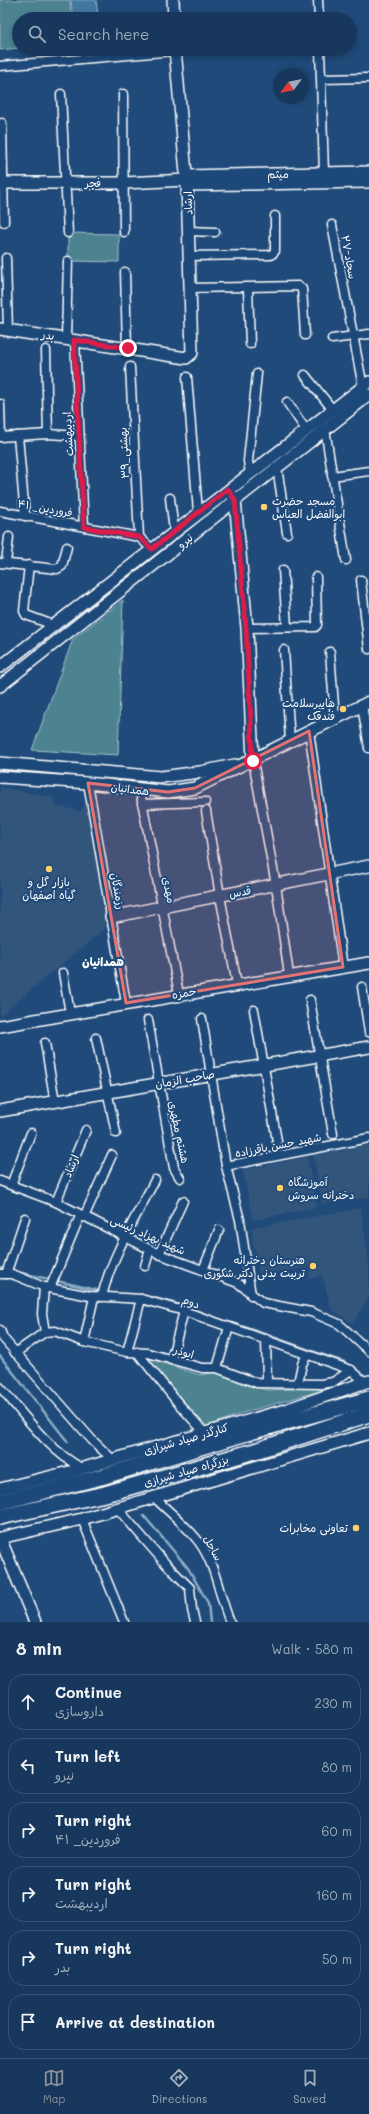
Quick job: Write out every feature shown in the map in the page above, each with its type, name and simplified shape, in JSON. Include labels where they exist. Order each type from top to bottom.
[{"type":"highway","points":[[250,1432],[368,1384]]},
{"type":"highway","name":"بزرگراه صیاد شیرازی","points":[[0,1502],[101,1477],[250,1432],[369,1399]]},
{"type":"highway","name":"بزرگراه صیاد شیرازی","points":[[0,1517],[105,1494],[258,1450],[369,1414]]},
{"type":"highway","points":[[258,1450],[369,1425]]},
{"type":"street","points":[[173,0],[174,12]]},
{"type":"street","points":[[318,0],[319,12]]},
{"type":"street","points":[[0,66],[109,56]]},
{"type":"street","name":"ارشاد","points":[[176,56],[187,180],[191,288],[192,353],[190,357]]},
{"type":"street","points":[[320,56],[324,173]]},
{"type":"street","points":[[322,79],[369,78]]},
{"type":"street","points":[[61,94],[68,233]]},
{"type":"street","points":[[123,94],[124,232]]},
{"type":"street","points":[[2,123],[1,183],[4,222]]},
{"type":"street","name":"میثم","points":[[198,180],[369,172]]},
{"type":"street","name":"میثم","points":[[187,180],[369,182]]},
{"type":"street","name":"فجر","points":[[1,183],[124,183],[187,180]]},
{"type":"street","points":[[190,256],[271,255],[275,251],[275,216]]},
{"type":"street","name":"۲۷-سجاد","points":[[332,226],[352,337],[368,392]]},
{"type":"street","points":[[188,231],[215,232]]},
{"type":"street","points":[[4,330],[6,258]]},
{"type":"street","name":"اردیبهشت","points":[[68,261],[70,339],[79,436],[84,527]]},
{"type":"street","points":[[124,272],[128,348]]},
{"type":"street","points":[[191,288],[300,287],[302,289],[305,335]]},
{"type":"street","points":[[248,288],[250,344]]},
{"type":"street","name":"بدر","points":[[4,330],[186,358],[190,357]]},
{"type":"street","points":[[332,339],[369,334]]},
{"type":"street","points":[[46,350],[48,434]]},
{"type":"street","name":"۳۹_بهشتی","points":[[130,367],[139,537]]},
{"type":"street","points":[[250,473],[248,461],[257,374]]},
{"type":"street","points":[[305,375],[333,410]]},
{"type":"street","points":[[187,377],[198,512]]},
{"type":"street","name":"نیرو","points":[[0,667],[198,512],[306,430],[333,410],[368,392]]},
{"type":"street","name":"نیرو","points":[[0,686],[325,429],[368,392]]},
{"type":"street","points":[[287,402],[306,430]]},
{"type":"street","points":[[0,404],[1,437],[48,434],[79,436]]},
{"type":"street","points":[[325,429],[346,560]]},
{"type":"street","points":[[18,436],[26,516]]},
{"type":"street","points":[[277,467],[287,533]]},
{"type":"street","points":[[332,476],[369,471]]},
{"type":"street","points":[[228,489],[235,500],[246,628],[253,761],[276,885],[289,975]]},
{"type":"street","points":[[170,498],[174,531]]},
{"type":"street","name":"۴۱ _فروردین","points":[[0,511],[139,537]]},
{"type":"street","points":[[9,537],[3,563],[61,568],[67,547]]},
{"type":"street","points":[[139,537],[152,549]]},
{"type":"street","points":[[29,565],[25,613],[53,625]]},
{"type":"street","points":[[283,570],[287,626]]},
{"type":"street","points":[[246,628],[287,626],[314,627],[317,625],[316,577]]},
{"type":"street","points":[[361,580],[369,649]]},
{"type":"street","points":[[284,650],[290,741]]},
{"type":"street","points":[[330,652],[334,718]]},
{"type":"street","points":[[366,703],[369,748]]},
{"type":"street","name":"همدانیان","points":[[0,777],[88,783],[168,792],[196,788],[253,761],[334,718],[366,703]]},
{"type":"street","points":[[309,731],[343,967]]},
{"type":"street","name":"همدانیان","points":[[0,763],[161,776],[200,772],[253,761]]},
{"type":"street","name":"رزمندگان","points":[[88,783],[126,1003]]},
{"type":"street","name":"مهدی","points":[[140,790],[161,907],[179,994]]},
{"type":"street","points":[[142,804],[205,802]]},
{"type":"street","points":[[206,810],[220,896],[237,984]]},
{"type":"street","name":"قدس","points":[[111,917],[369,866]]},
{"type":"street","name":"حمزه","points":[[0,1026],[369,962]]},
{"type":"street","points":[[63,973],[70,1013]]},
{"type":"street","points":[[362,987],[369,1032]]},
{"type":"street","points":[[310,1000],[333,1134]]},
{"type":"street","points":[[254,1010],[277,1141]]},
{"type":"street","points":[[202,1019],[226,1166]]},
{"type":"street","name":"هشتم مطهری","points":[[148,1020],[158,1084],[174,1168],[180,1178]]},
{"type":"street","points":[[96,1038],[116,1133]]},
{"type":"street","points":[[45,1043],[55,1102]]},
{"type":"street","name":"صاحب الزمان","points":[[0,1111],[108,1094],[211,1074],[369,1047]]},
{"type":"street","name":"ارشاد","points":[[56,1202],[86,1130]]},
{"type":"street","points":[[11,1185],[30,1133]]},
{"type":"street","name":"شهید حسن باقرزاده","points":[[251,1294],[240,1220],[226,1166],[369,1138]]},
{"type":"street","points":[[16,1353],[45,1332],[42,1314],[47,1288],[55,1275],[112,1155]]},
{"type":"street","points":[[84,1342],[98,1297],[155,1180]]},
{"type":"street","name":"شهید بهزاد رئیسی","points":[[0,1181],[56,1202],[159,1254],[238,1284],[263,1302],[311,1312],[339,1324],[369,1351]]},
{"type":"street","points":[[159,1254],[183,1201]]},
{"type":"street","points":[[3,1274],[12,1260],[25,1218]]},
{"type":"street","points":[[203,1270],[219,1230]]},
{"type":"street","points":[[145,1266],[150,1249]]},
{"type":"street","name":"دوم","points":[[3,1274],[12,1274],[47,1288],[98,1297],[141,1299],[184,1311],[351,1370],[368,1384]]},
{"type":"street","points":[[127,1352],[141,1299]]},
{"type":"street","points":[[171,1360],[184,1311]]},
{"type":"street","points":[[217,1368],[229,1327]]},
{"type":"street","points":[[0,1330],[3,1338],[16,1353],[92,1440],[113,1460]]},
{"type":"street","name":"ابوذر","points":[[45,1332],[55,1331],[84,1342],[127,1352],[148,1353],[202,1368],[217,1368],[257,1383],[321,1384],[333,1382],[351,1370]]},
{"type":"street","points":[[266,1339],[267,1383]]},
{"type":"street","points":[[137,1352],[178,1403],[205,1433]]},
{"type":"street","points":[[298,1383],[302,1364],[307,1355]]},
{"type":"street","name":"کنارگذر صیاد شیرازی","points":[[0,1489],[83,1469],[368,1384]]},
{"type":"street","points":[[0,1387],[48,1444],[67,1460],[83,1469]]},
{"type":"street","points":[[35,1622],[4,1559],[0,1538],[118,1509],[369,1433]]},
{"type":"street","name":"ساحل","points":[[155,1498],[199,1542],[216,1576],[222,1604],[230,1622]]},
{"type":"street","points":[[118,1509],[165,1563],[190,1588],[192,1610],[195,1622]]},
{"type":"street","points":[[82,1519],[124,1622]]},
{"type":"highlighted area","points":[[309,731],[343,967],[126,1003],[88,783],[168,792],[195,788]]},
{"type":"shaded area","points":[[71,0],[96,0],[98,12],[72,12]]},
{"type":"shaded area","name":"بازار گل و گیاه اصفهان","points":[[0,787],[52,797],[56,806],[81,811],[86,800],[108,926],[0,1016]]},
{"type":"shaded area","points":[[369,1145],[369,1197],[322,1204],[313,1154]]},
{"type":"shaded area","name":"آموزشگاه دخترانه سروش","points":[[307,1157],[317,1207],[253,1220],[243,1170]]},
{"type":"shaded area","name":"هنرستان دخترانه تربیت بدنی دکتر شکوری","points":[[361,1208],[369,1265],[369,1297],[353,1324],[331,1309],[322,1275],[309,1279],[310,1268],[259,1274],[251,1228]]},
{"type":"green space","points":[[0,0],[70,0],[71,12],[12,12],[12,49],[0,50]]},
{"type":"green space","points":[[68,233],[119,234],[119,262],[68,261]]},
{"type":"green space","points":[[123,600],[118,755],[32,750],[73,639]]},
{"type":"green space","points":[[145,1357],[200,1375],[215,1372],[266,1390],[333,1387],[243,1413],[206,1427]]},
{"type":"waterway","points":[[0,1268],[6,1269]]},
{"type":"waterway","points":[[13,1271],[114,1294]]},
{"type":"waterway","points":[[125,1294],[170,1302],[214,1318]]},
{"type":"waterway","points":[[228,1322],[345,1362]]},
{"type":"waterway","points":[[0,1356],[68,1442]]},
{"type":"waterway","points":[[144,1516],[188,1568],[208,1603],[210,1622]]},
{"type":"place","name":"مسجد حضرت ابوالفضل العباس","points":[[264,507]]},
{"type":"place","name":"هایپرسلامت فندقک","points":[[343,709]]},
{"type":"place","name":"بازار گل و گیاه اصفهان","points":[[49,869]]},
{"type":"place","name":"آموزشگاه دخترانه سروش","points":[[280,1188]]},
{"type":"place","name":"هنرستان دخترانه تربیت بدنی دکتر شکوری","points":[[313,1266]]},
{"type":"place","name":"تعاونی مخابرات","points":[[356,1528]]},
{"type":"district","name":"همدانیان","points":[[103,962]]},
{"type":"route","points":[[128,348],[74,340],[84,527],[139,537],[152,549],[228,489],[235,500],[246,628],[253,761]]}]
